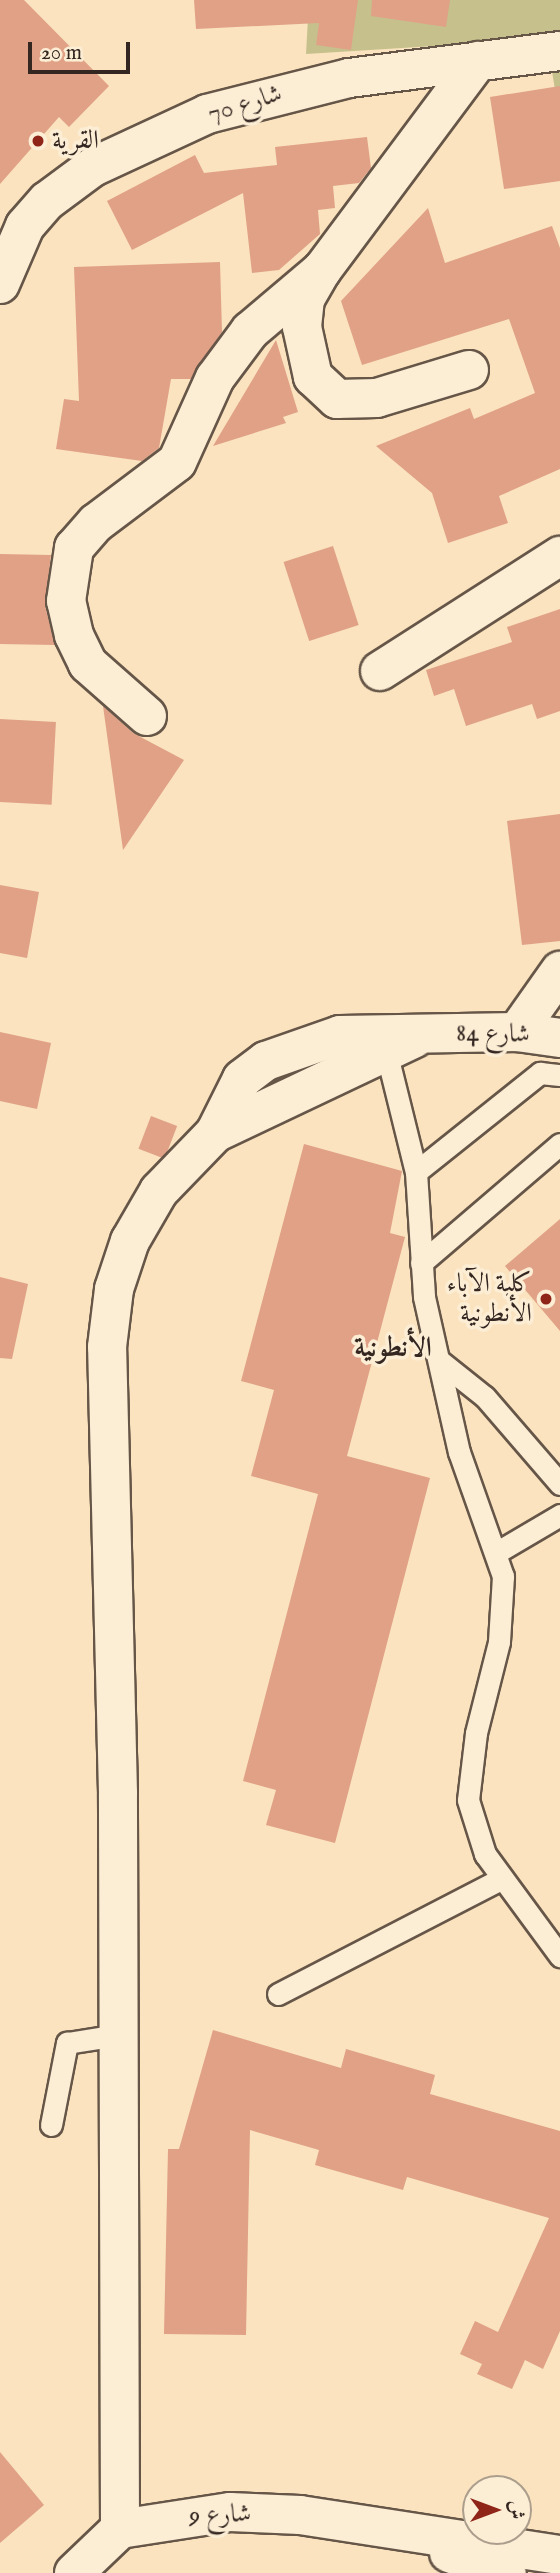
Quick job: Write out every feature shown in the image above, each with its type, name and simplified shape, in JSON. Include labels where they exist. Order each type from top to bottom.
[{"type":"street","name":"شارع 70","points":[[0,284],[25,226],[47,201],[147,140],[281,92],[560,51]]},
{"type":"street","points":[[470,370],[377,398],[337,399],[322,392],[302,327],[305,299],[322,270],[478,61]]},
{"type":"street","points":[[147,716],[88,664],[74,635],[66,601],[74,548],[96,523],[177,462],[215,378],[250,331],[322,270]]},
{"type":"street","points":[[380,671],[560,556]]},
{"type":"street","points":[[517,1032],[560,971]]},
{"type":"street","name":"شارع 84","points":[[384,1044],[426,1034],[517,1032],[560,1038]]},
{"type":"street","points":[[74,2573],[120,2529],[118,2035],[107,1347],[114,1289],[130,1241],[159,1191],[215,1133],[384,1044]]},
{"type":"street","name":"شارع 9","points":[[120,2529],[230,2512],[300,2515],[558,2561]]},
{"type":"street","name":"شارع 9","points":[[384,2529],[507,2573]]},
{"type":"lane","points":[[384,1044],[416,1172],[421,1263],[459,1451],[499,1551],[502,1619],[468,1800],[474,1827],[502,1879],[560,1956]]},
{"type":"lane","points":[[416,1172],[550,1074]]},
{"type":"lane","points":[[421,1263],[560,1144]]},
{"type":"lane","points":[[441,1362],[485,1397],[560,1484]]},
{"type":"lane","points":[[499,1551],[560,1515]]},
{"type":"lane","points":[[278,1994],[502,1879]]},
{"type":"lane","points":[[51,2125],[67,2043],[118,2035]]},
{"type":"shaded area","points":[[309,0],[560,0],[560,122],[547,39],[306,54]]},
{"type":"building","points":[[0,0],[24,0],[109,86],[69,127],[59,117],[0,184]]},
{"type":"building","points":[[194,0],[358,0],[351,50],[316,45],[319,23],[196,29]]},
{"type":"building","points":[[372,0],[450,0],[446,27],[371,16]]},
{"type":"building","points":[[560,86],[560,181],[504,189],[490,97]]},
{"type":"building","points":[[367,137],[371,168],[359,183],[333,186],[335,208],[318,210],[320,234],[279,270],[252,273],[243,193],[132,250],[107,201],[195,155],[204,173],[277,165],[275,147]]},
{"type":"building","points":[[428,208],[445,263],[552,226],[560,248],[560,469],[499,496],[508,523],[448,543],[432,493],[376,446],[470,408],[474,419],[535,393],[509,319],[362,365],[341,301]]},
{"type":"building","points":[[220,262],[222,332],[191,379],[171,379],[159,448],[142,461],[56,449],[64,399],[79,401],[74,267]]},
{"type":"building","points":[[276,340],[298,412],[283,417],[286,423],[213,446]]},
{"type":"building","points":[[333,546],[359,625],[309,641],[284,562]]},
{"type":"building","points":[[0,554],[51,555],[45,606],[55,645],[0,644]]},
{"type":"building","points":[[560,609],[560,711],[537,719],[532,704],[466,726],[454,689],[434,696],[426,670],[512,642],[507,627]]},
{"type":"building","points":[[103,706],[133,733],[184,760],[123,850]]},
{"type":"building","points":[[0,719],[56,722],[52,805],[0,802]]},
{"type":"building","points":[[560,814],[560,941],[522,945],[507,821]]},
{"type":"building","points":[[0,885],[39,892],[27,958],[0,953]]},
{"type":"building","points":[[0,1032],[51,1043],[37,1109],[0,1101]]},
{"type":"building","points":[[151,1116],[177,1126],[165,1159],[138,1149]]},
{"type":"building","points":[[304,1144],[402,1171],[390,1233],[405,1237],[347,1456],[430,1478],[335,1843],[266,1825],[276,1790],[243,1781],[318,1494],[251,1476],[274,1390],[241,1381]]},
{"type":"building","name":"كلية الآباء الأنطونية","points":[[560,1219],[560,1331],[505,1266]]},
{"type":"building","points":[[0,1277],[28,1284],[12,1359],[0,1358]]},
{"type":"building","points":[[213,2030],[341,2068],[346,2049],[435,2075],[430,2094],[560,2131],[560,2331],[543,2369],[525,2360],[512,2389],[477,2374],[482,2364],[460,2354],[475,2321],[498,2332],[549,2218],[407,2177],[403,2190],[315,2165],[319,2150],[250,2130],[246,2335],[164,2334],[168,2149],[179,2149]]},
{"type":"building","points":[[0,2452],[44,2505],[0,2543]]},
{"type":"place","name":"القرية","points":[[38,141]]},
{"type":"place","name":"كلية الآباء الأنطونية","points":[[546,1299]]},
{"type":"district","name":"الأنطونية","points":[[393,1349]]}]
